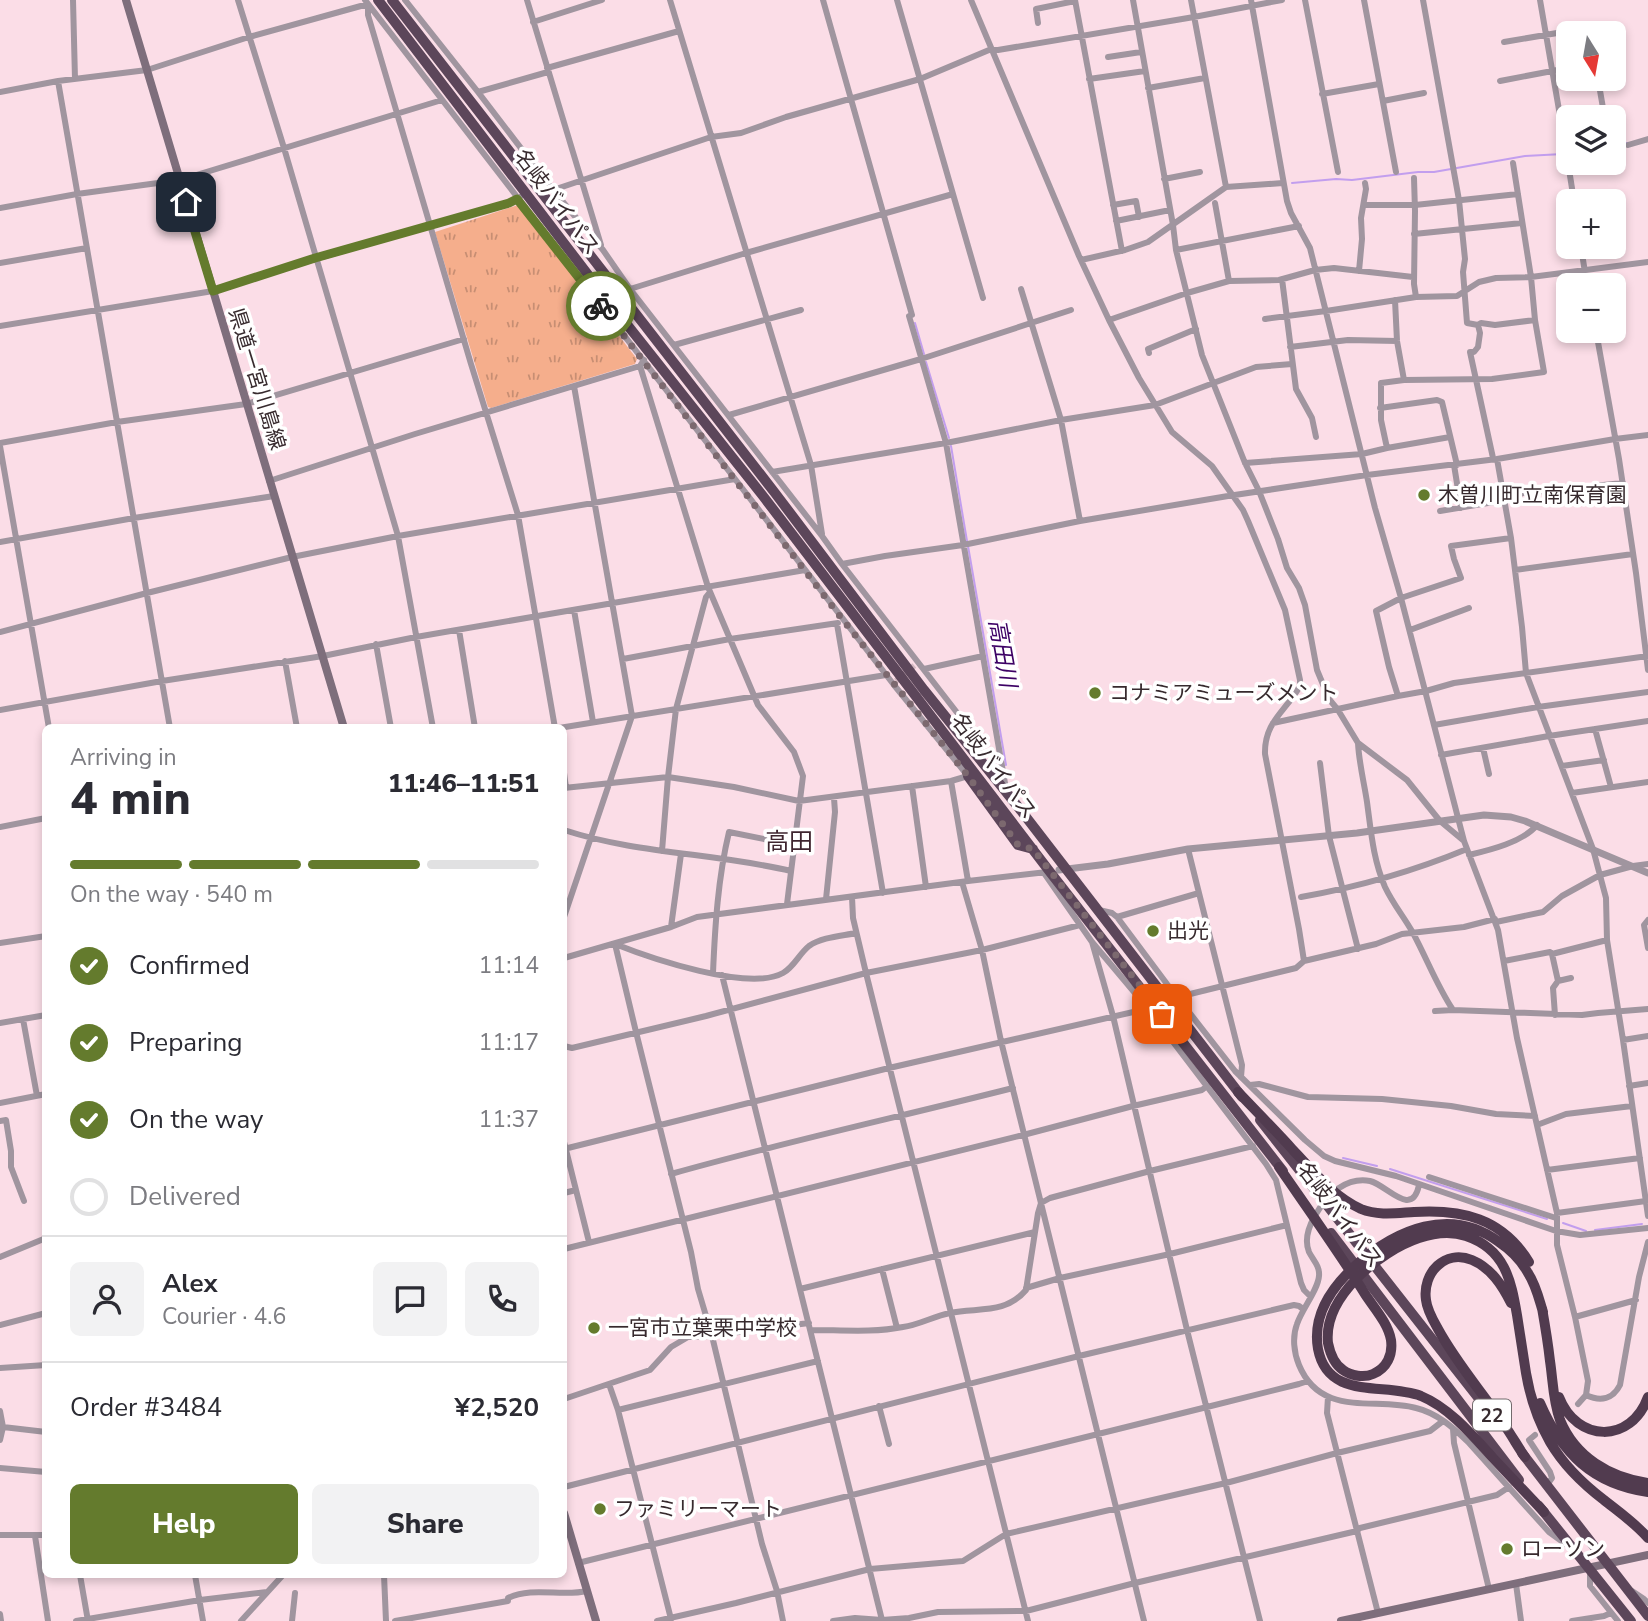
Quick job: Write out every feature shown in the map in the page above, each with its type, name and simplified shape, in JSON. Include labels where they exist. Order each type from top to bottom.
[{"type":"highway","name":"名岐バイパス","points":[[392,0],[924,690],[1006,792],[1055,871],[1279,1167]]},
{"type":"highway","name":"名岐バイパス","points":[[371,2],[771,506],[1033,849],[1099,910],[1238,1092]]},
{"type":"highway","points":[[972,732],[978,740],[979,758]]},
{"type":"highway","points":[[968,776],[1018,845],[1033,849]]},
{"type":"highway","points":[[1238,1092],[1317,1183],[1352,1203],[1373,1212],[1450,1212],[1475,1217],[1507,1236],[1525,1256],[1536,1279],[1561,1421],[1575,1444],[1595,1464],[1635,1481],[1648,1483]]},
{"type":"highway","points":[[1279,1167],[1322,1226],[1386,1327],[1391,1343],[1386,1365],[1370,1376],[1358,1376],[1342,1370],[1331,1355],[1326,1313]]},
{"type":"highway","name":"名岐バイパス","points":[[1317,1183],[1335,1215],[1648,1616]]},
{"type":"highway","points":[[1543,1312],[1527,1270],[1507,1247],[1471,1227],[1444,1223],[1404,1233],[1390,1245],[1364,1258],[1332,1291],[1317,1335],[1321,1358],[1339,1381],[1409,1393],[1430,1401],[1472,1435],[1544,1512]]},
{"type":"highway","name":"名岐バイパス","points":[[1322,1226],[1631,1621]]},
{"type":"highway","points":[[1390,1245],[1437,1234],[1462,1235],[1485,1245],[1501,1261],[1510,1282],[1535,1408],[1544,1431],[1557,1454],[1583,1483],[1630,1520],[1648,1538]]},
{"type":"highway","points":[[1517,1318],[1502,1286],[1488,1270],[1473,1261],[1466,1258],[1450,1259],[1436,1266],[1428,1277],[1426,1301],[1446,1345],[1525,1457]]},
{"type":"highway","points":[[1550,1360],[1567,1414],[1574,1421],[1592,1430],[1603,1432],[1623,1427],[1640,1413],[1648,1397]]},
{"type":"highway","points":[[1525,1364],[1543,1411],[1560,1440],[1574,1457],[1604,1480],[1648,1492]]},
{"type":"main road","name":"県道一宮川島線","points":[[126,0],[343,724]]},
{"type":"main road","points":[[567,1532],[596,1621]]},
{"type":"main road","points":[[1341,1621],[1648,1555]]},
{"type":"street","points":[[73,0],[75,79]]},
{"type":"street","points":[[238,0],[398,536],[432,724]]},
{"type":"street","points":[[405,0],[542,179],[603,250],[917,664],[924,669],[972,732]]},
{"type":"street","points":[[527,0],[603,250]]},
{"type":"street","points":[[533,22],[601,0]]},
{"type":"street","points":[[670,0],[792,397],[811,466],[822,536]]},
{"type":"street","points":[[823,0],[946,443],[1006,792]]},
{"type":"street","points":[[897,0],[983,298]]},
{"type":"street","points":[[971,0],[1109,320],[1172,432],[1212,466],[1248,522],[1285,610],[1300,686],[1268,729],[1264,741],[1304,961]]},
{"type":"street","points":[[1133,0],[1176,250],[1202,355],[1259,491],[1287,568],[1299,588],[1323,687],[1358,743],[1408,780],[1440,821],[1464,841]]},
{"type":"street","points":[[1191,0],[1226,187]]},
{"type":"street","points":[[553,190],[711,137],[740,133],[786,117],[920,79],[992,50],[1194,17],[1251,3],[1282,0]]},
{"type":"street","points":[[1305,0],[1338,172]]},
{"type":"street","points":[[1364,0],[1396,172]]},
{"type":"street","points":[[1423,0],[1459,200],[1465,259],[1463,272],[1467,323],[1495,325],[1535,320]]},
{"type":"street","points":[[1540,0],[1559,105]]},
{"type":"street","points":[[1038,23],[1036,9],[1075,1],[1122,251]]},
{"type":"street","points":[[0,92],[58,81],[146,70],[371,2]]},
{"type":"street","points":[[371,2],[642,363],[805,570],[840,622],[894,683],[968,776],[951,781],[799,802],[734,787],[668,777],[567,788]]},
{"type":"street","points":[[371,2],[368,15],[518,515],[556,724]]},
{"type":"street","points":[[1251,3],[1283,183],[1291,213],[1310,248],[1464,841],[1496,920],[1517,1038],[1557,1216],[1557,1245],[1588,1381],[1586,1395],[1578,1404]]},
{"type":"street","points":[[478,92],[679,31]]},
{"type":"street","points":[[1504,42],[1556,32]]},
{"type":"street","points":[[1108,58],[1141,52]]},
{"type":"street","points":[[1089,79],[1145,71]]},
{"type":"street","points":[[1500,81],[1556,71]]},
{"type":"street","points":[[1148,88],[1205,78]]},
{"type":"street","points":[[58,81],[169,724]]},
{"type":"street","points":[[1322,93],[1379,84]]},
{"type":"street","points":[[1383,102],[1424,93]]},
{"type":"street","points":[[0,208],[180,180],[442,100]]},
{"type":"street","points":[[1628,145],[1648,139]]},
{"type":"street","points":[[1387,448],[1380,408],[1381,383],[1404,380],[1492,379],[1544,372],[1513,163]]},
{"type":"street","points":[[1164,179],[1200,172]]},
{"type":"street","points":[[1414,178],[1413,277],[1416,297]]},
{"type":"street","points":[[1081,260],[1148,242],[1226,187],[1283,183]]},
{"type":"street","points":[[1359,271],[1365,183]]},
{"type":"street","points":[[630,289],[953,194]]},
{"type":"street","points":[[1364,205],[1415,205],[1518,194]]},
{"type":"street","points":[[0,326],[213,291],[519,198]]},
{"type":"street","points":[[1113,205],[1136,201],[1139,217]]},
{"type":"street","points":[[1214,203],[1229,281]]},
{"type":"street","points":[[1116,221],[1170,210]]},
{"type":"street","points":[[1414,234],[1522,223]]},
{"type":"street","points":[[1176,250],[1299,226]]},
{"type":"street","points":[[0,263],[87,248]]},
{"type":"street","points":[[1583,259],[1585,271]]},
{"type":"street","points":[[1266,319],[1416,297],[1457,296],[1479,282],[1496,278],[1531,277],[1648,262]]},
{"type":"street","points":[[1109,320],[1229,281],[1282,279],[1334,268],[1413,277]]},
{"type":"street","points":[[1282,279],[1296,389],[1312,418],[1316,437]]},
{"type":"street","points":[[1021,289],[1061,420],[1080,521]]},
{"type":"street","points":[[1395,300],[1397,341],[1404,380]]},
{"type":"street","points":[[674,345],[801,310]]},
{"type":"street","points":[[729,415],[921,359],[1071,310]]},
{"type":"street","points":[[1478,325],[1478,347],[1474,352],[1470,352],[1506,500],[1526,673],[1593,849],[1606,898],[1607,940],[1648,1216]]},
{"type":"street","points":[[1149,353],[1148,349],[1196,329]]},
{"type":"street","points":[[48,724],[0,445],[117,422],[246,404],[464,339]]},
{"type":"street","points":[[1290,347],[1348,340],[1397,341]]},
{"type":"street","points":[[1598,343],[1623,483],[1648,670]]},
{"type":"street","points":[[270,481],[642,363]]},
{"type":"street","points":[[642,363],[709,589],[758,705],[794,752],[803,776],[787,904]]},
{"type":"street","points":[[772,472],[1155,405],[1256,367],[1292,364]]},
{"type":"street","points":[[567,908],[632,716],[574,386]]},
{"type":"street","points":[[1380,408],[1437,400],[1441,402],[1450,438],[1461,508]]},
{"type":"street","points":[[842,564],[963,545],[1080,521],[1259,491],[1455,465],[1648,435]]},
{"type":"street","points":[[1245,463],[1362,454],[1450,438]]},
{"type":"street","points":[[0,632],[292,557],[398,536],[735,479]]},
{"type":"street","points":[[1440,512],[1506,500],[1523,493],[1623,483]]},
{"type":"street","points":[[0,542],[134,517],[274,496]]},
{"type":"street","points":[[1398,696],[1376,611],[1401,598],[1461,578],[1451,546],[1511,538]]},
{"type":"street","points":[[1515,570],[1633,554]]},
{"type":"street","points":[[0,710],[323,656],[613,603],[709,589],[805,570]]},
{"type":"street","points":[[663,851],[676,709],[709,589]]},
{"type":"street","points":[[1410,630],[1469,608]]},
{"type":"street","points":[[574,610],[593,722]]},
{"type":"street","points":[[623,659],[840,622]]},
{"type":"street","points":[[840,622],[847,682],[883,893]]},
{"type":"street","points":[[459,630],[474,724]]},
{"type":"street","points":[[376,645],[390,724]]},
{"type":"street","points":[[924,669],[983,656]]},
{"type":"street","points":[[1273,723],[1426,691],[1454,682],[1647,657]]},
{"type":"street","points":[[285,661],[296,724]]},
{"type":"street","points":[[567,726],[886,675]]},
{"type":"street","points":[[1434,725],[1648,692]]},
{"type":"street","points":[[1441,755],[1648,721]]},
{"type":"street","points":[[1595,729],[1611,787]]},
{"type":"street","points":[[1358,743],[1375,859],[1396,908],[1453,1010]]},
{"type":"street","points":[[1483,748],[1489,774]]},
{"type":"street","points":[[1562,766],[1604,760]]},
{"type":"street","points":[[1321,763],[1329,836],[1358,949]]},
{"type":"street","points":[[951,781],[965,881],[1001,1041],[1144,1621]]},
{"type":"street","points":[[1572,793],[1648,782]]},
{"type":"street","points":[[912,786],[926,887]]},
{"type":"street","points":[[826,899],[835,813],[834,798]]},
{"type":"street","points":[[567,957],[697,917],[1055,871],[1188,849],[1329,836],[1484,815],[1511,817],[1537,825],[1648,873]]},
{"type":"street","points":[[0,827],[42,819]]},
{"type":"street","points":[[1301,897],[1343,890],[1468,852],[1503,846],[1533,830],[1537,825]]},
{"type":"street","points":[[567,831],[590,838],[791,871]]},
{"type":"street","points":[[713,973],[716,915],[729,832],[794,845]]},
{"type":"street","points":[[1188,849],[1242,1065],[1241,1077]]},
{"type":"street","points":[[671,927],[681,853]]},
{"type":"street","points":[[1178,999],[1296,968],[1304,961],[1358,949],[1402,934],[1464,927],[1543,912],[1562,896],[1600,875],[1648,864]]},
{"type":"street","points":[[1055,871],[1080,925],[1092,942],[1145,1005],[1276,1180],[1301,1283],[1310,1296]]},
{"type":"street","points":[[567,888],[573,891]]},
{"type":"street","points":[[1118,917],[1199,893]]},
{"type":"street","points":[[852,897],[856,933],[1028,1621]]},
{"type":"street","points":[[1099,910],[1118,917],[1178,999],[1241,1077],[1324,1156],[1396,1176],[1556,1231],[1580,1235],[1648,1228]]},
{"type":"street","points":[[1648,920],[1644,925],[1648,948]]},
{"type":"street","points":[[567,1046],[572,1048],[866,973],[982,950],[1080,925]]},
{"type":"street","points":[[615,944],[678,965],[722,975],[768,979],[785,972],[810,946],[830,938],[856,933]]},
{"type":"street","points":[[0,943],[42,937]]},
{"type":"street","points":[[1504,961],[1549,952],[1552,954],[1607,940]]},
{"type":"street","points":[[1092,942],[1113,1016],[1187,1330],[1260,1621]]},
{"type":"street","points":[[615,944],[698,1289],[783,1621]]},
{"type":"street","points":[[1552,954],[1558,981]]},
{"type":"street","points":[[722,975],[882,1620]]},
{"type":"street","points":[[1555,1015],[1553,988],[1558,981],[1571,978]]},
{"type":"street","points":[[567,1145],[1001,1041],[1142,1010],[1145,1005]]},
{"type":"street","points":[[1435,1012],[1453,1010],[1582,1015],[1648,1009]]},
{"type":"street","points":[[0,1023],[42,1016]]},
{"type":"street","points":[[23,1019],[37,1096]]},
{"type":"street","points":[[1623,1040],[1648,1036]]},
{"type":"street","points":[[1629,1086],[1648,1083]]},
{"type":"street","points":[[1250,1085],[1259,1084],[1308,1097],[1382,1099],[1496,1114],[1535,1116]]},
{"type":"street","points":[[567,1248],[1202,1090],[1207,1086]]},
{"type":"street","points":[[671,1174],[1013,1088]]},
{"type":"street","points":[[0,1103],[42,1095]]},
{"type":"street","points":[[1537,1125],[1566,1114],[1632,1105]]},
{"type":"street","points":[[0,1121],[6,1120],[12,1167],[24,1201]]},
{"type":"street","points":[[567,1398],[649,1370],[671,1347],[688,1337],[810,1326],[897,1328],[951,1312],[994,1309],[1007,1305],[1020,1297],[1026,1288],[1041,1203],[1049,1198],[1253,1146]]},
{"type":"street","points":[[567,1157],[589,1242]]},
{"type":"street","points":[[1547,1170],[1640,1158]]},
{"type":"street","points":[[1429,1177],[1557,1216],[1646,1201]]},
{"type":"street","points":[[1419,1185],[1418,1192],[1407,1201],[1380,1185],[1364,1181],[1343,1186],[1325,1200],[1307,1239],[1309,1251],[1320,1273],[1297,1322],[1294,1339],[1297,1360],[1308,1381],[1328,1397],[1350,1404],[1413,1407],[1443,1421],[1476,1450],[1549,1532],[1577,1552]]},
{"type":"street","points":[[567,1192],[576,1190]]},
{"type":"street","points":[[1026,1288],[1287,1225]]},
{"type":"street","points":[[800,1289],[1035,1232]]},
{"type":"street","points":[[0,1257],[42,1240]]},
{"type":"street","points":[[1586,1395],[1608,1398],[1616,1393],[1620,1385],[1648,1242]]},
{"type":"street","points":[[882,1269],[897,1328]]},
{"type":"street","points":[[1575,1317],[1636,1300]]},
{"type":"street","points":[[567,1485],[1187,1330],[1294,1305],[1303,1309]]},
{"type":"street","points":[[0,1325],[42,1314]]},
{"type":"street","points":[[618,1410],[818,1361]]},
{"type":"street","points":[[0,1368],[42,1365]]},
{"type":"street","points":[[578,1563],[1308,1381]]},
{"type":"street","points":[[610,1384],[671,1619]]},
{"type":"street","points":[[1328,1397],[1327,1413],[1357,1531],[1383,1612],[1389,1621]]},
{"type":"street","points":[[879,1406],[889,1444]]},
{"type":"street","points":[[0,1411],[3,1427],[0,1440]]},
{"type":"street","points":[[657,1621],[870,1569],[963,1560],[1006,1534],[1226,1483],[1430,1431],[1443,1421]]},
{"type":"street","points":[[3,1427],[42,1432]]},
{"type":"street","points":[[1453,1429],[1489,1589]]},
{"type":"street","points":[[1535,1435],[1529,1440],[1550,1472],[1552,1478],[1547,1485]]},
{"type":"street","points":[[0,1468],[42,1472]]},
{"type":"street","points":[[833,1621],[855,1618],[909,1620],[938,1612],[957,1611],[1026,1611],[1357,1531],[1360,1528],[1497,1495],[1509,1487]]},
{"type":"street","points":[[0,1535],[42,1535]]},
{"type":"street","points":[[34,1536],[48,1621]]},
{"type":"street","points":[[1590,1568],[1591,1586],[1618,1621]]},
{"type":"street","points":[[81,1578],[88,1620]]},
{"type":"street","points":[[196,1578],[203,1621]]},
{"type":"street","points":[[241,1621],[280,1578]]},
{"type":"street","points":[[384,1578],[386,1621]]},
{"type":"street","points":[[1516,1584],[1521,1621]]},
{"type":"street","points":[[1625,1586],[1648,1603]]},
{"type":"street","points":[[395,1621],[508,1601],[508,1598],[514,1595],[547,1591],[587,1591]]},
{"type":"street","points":[[76,1621],[200,1600],[267,1592]]},
{"type":"street","points":[[292,1621],[295,1593]]},
{"type":"street","points":[[957,1611],[958,1621]]},
{"type":"street","points":[[1572,1621],[1611,1613]]},
{"type":"street","points":[[0,1614],[1,1621]]},
{"type":"green space","points":[[518,205],[637,359],[635,364],[491,408],[488,407],[435,232]]},
{"type":"waterway","points":[[1292,183],[1434,172],[1525,156],[1556,154]]},
{"type":"waterway","name":"高田川","points":[[915,323],[924,354]]},
{"type":"waterway","name":"高田川","points":[[926,362],[949,438]]},
{"type":"waterway","name":"高田川","points":[[951,446],[967,541]]},
{"type":"waterway","name":"高田川","points":[[968,546],[1006,765]]},
{"type":"waterway","points":[[1343,1158],[1377,1166]]},
{"type":"waterway","points":[[1390,1169],[1547,1219]]},
{"type":"waterway","points":[[1563,1223],[1586,1231]]},
{"type":"waterway","points":[[1595,1230],[1642,1224]]},
{"type":"tunnel","points":[[896,681],[916,664]]},
{"type":"way so far","points":[[601,306],[843,620],[968,776],[1018,845],[1033,849],[1162,1014]]},
{"type":"place","name":"木曽川町立南保育園","points":[[1424,495]]},
{"type":"place","name":"コナミアミューズメント","points":[[1095,693]]},
{"type":"place","name":"出光","points":[[1153,931]]},
{"type":"place","name":"一宮市立葉栗中学校","points":[[594,1328]]},
{"type":"place","name":"ファミリーマート","points":[[600,1509]]},
{"type":"place","name":"ローソン","points":[[1507,1549]]},
{"type":"district","name":"高田","points":[[789,842]]},
{"type":"route","points":[[186,202],[213,291],[517,199],[601,306]]}]
